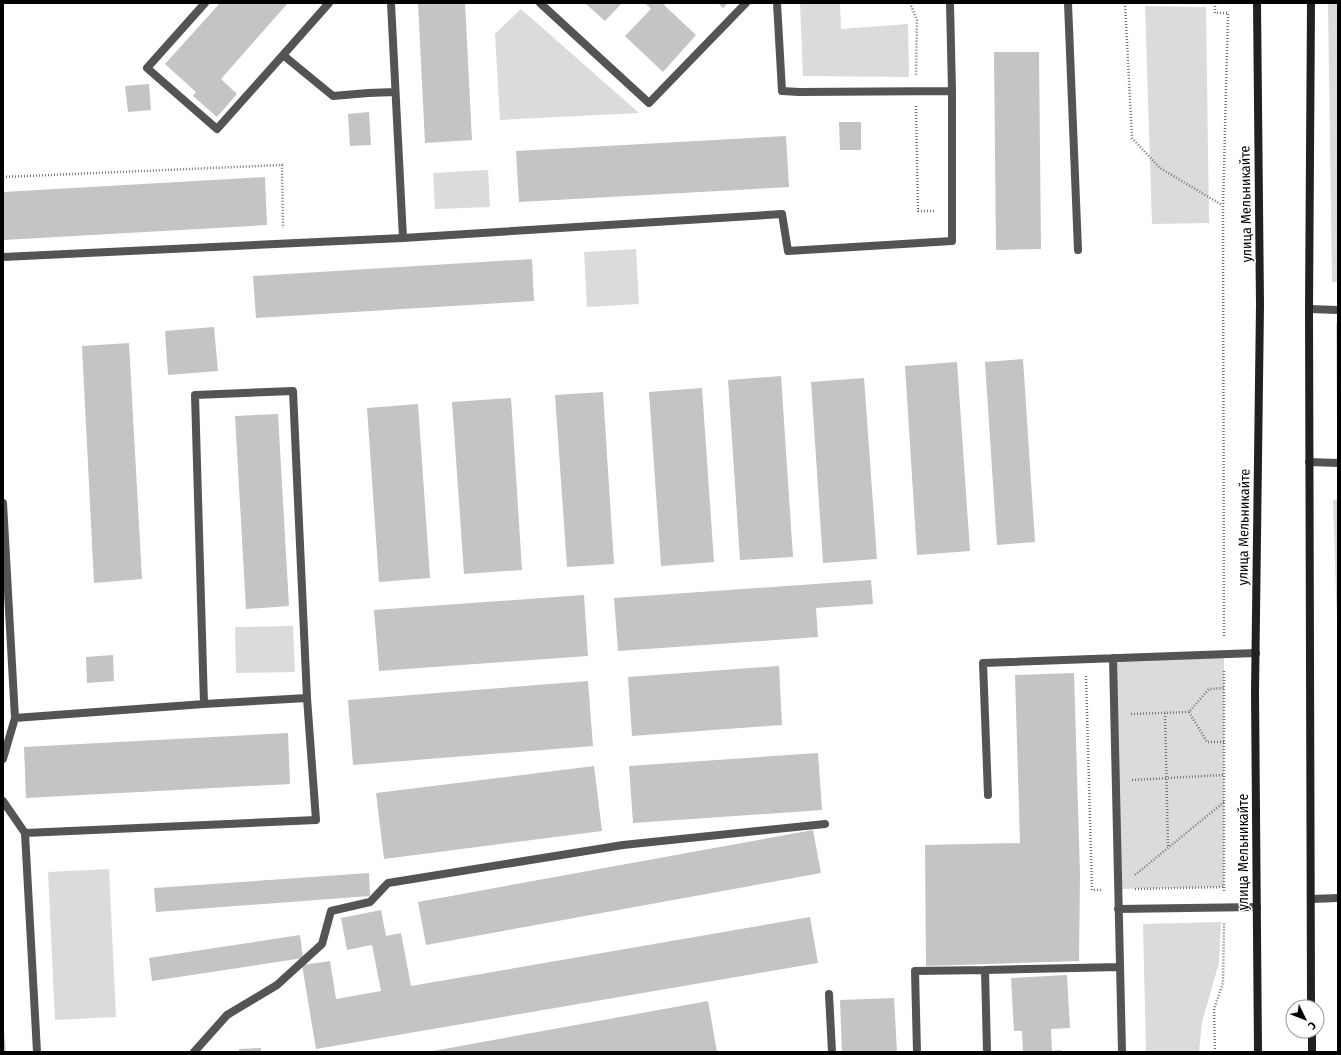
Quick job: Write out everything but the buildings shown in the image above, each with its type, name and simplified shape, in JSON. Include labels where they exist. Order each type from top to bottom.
[{"type":"main road","name":"улица Мельникайте","points":[[1257,3],[1260,305],[1256,653],[1258,1052]]},
{"type":"main road","points":[[1310,3],[1309,309],[1312,899],[1311,999]]},
{"type":"main road","points":[[1312,1039],[1312,1052]]},
{"type":"lane","points":[[205,3],[147,68],[217,129],[329,3]]},
{"type":"lane","points":[[391,3],[403,238]]},
{"type":"lane","points":[[540,3],[649,103],[746,3]]},
{"type":"lane","points":[[777,3],[782,91],[952,91]]},
{"type":"lane","points":[[3,257],[403,238],[782,214],[788,250],[952,241],[952,91],[950,3]]},
{"type":"lane","points":[[1068,3],[1078,250]]},
{"type":"lane","points":[[283,55],[333,96],[395,92]]},
{"type":"lane","points":[[1309,309],[1338,310]]},
{"type":"lane","points":[[25,833],[316,820],[307,698],[293,391],[195,395],[204,704]]},
{"type":"lane","points":[[1310,462],[1338,463]]},
{"type":"lane","points":[[3,503],[15,718],[3,759]]},
{"type":"lane","points":[[988,795],[983,663],[1256,653]]},
{"type":"lane","points":[[1113,658],[1122,1052]]},
{"type":"lane","points":[[15,718],[307,698]]},
{"type":"lane","points":[[3,801],[25,833],[37,1052]]},
{"type":"lane","points":[[194,1052],[227,1015],[277,985],[322,944],[331,911],[370,902],[388,883],[623,845],[825,824]]},
{"type":"lane","points":[[1312,899],[1338,898]]},
{"type":"lane","points":[[1118,909],[1257,907]]},
{"type":"lane","points":[[917,1052],[915,972],[1120,967]]},
{"type":"lane","points":[[985,970],[987,1052]]},
{"type":"lane","points":[[829,994],[832,1052]]},
{"type":"path","points":[[910,3],[917,20],[915,91],[918,211],[939,211]]},
{"type":"path","points":[[1125,3],[1132,138],[1160,168],[1223,206]]},
{"type":"path","points":[[1215,3],[1215,13],[1228,13],[1223,206],[1224,907],[1223,983],[1214,1009],[1215,1052]]},
{"type":"path","points":[[3,178],[282,165],[283,243]]},
{"type":"path","points":[[1085,660],[1092,890],[1224,887]]},
{"type":"path","points":[[1114,715],[1189,712],[1209,689],[1224,688]]},
{"type":"path","points":[[1189,712],[1207,742],[1224,742]]},
{"type":"path","points":[[1165,713],[1168,847]]},
{"type":"path","points":[[1115,781],[1224,775]]},
{"type":"path","points":[[1118,889],[1224,802]]},
{"type":"shaded area","points":[[800,3],[840,3],[841,29],[908,24],[909,77],[803,76]]},
{"type":"shaded area","points":[[1328,3],[1338,3],[1338,282],[1332,282]]},
{"type":"shaded area","points":[[1145,6],[1206,7],[1209,223],[1152,224]]},
{"type":"shaded area","points":[[521,9],[639,113],[500,120],[495,34]]},
{"type":"shaded area","points":[[488,170],[490,207],[435,209],[433,173]]},
{"type":"shaded area","points":[[636,249],[639,304],[587,307],[584,252]]},
{"type":"shaded area","points":[[1336,323],[1338,323],[1338,446],[1337,446]]},
{"type":"shaded area","points":[[1333,500],[1338,500],[1338,654]]},
{"type":"shaded area","points":[[293,626],[295,672],[236,673],[235,627]]},
{"type":"shaded area","points":[[1224,655],[1224,887],[1118,889],[1113,658]]},
{"type":"shaded area","points":[[109,869],[116,1017],[55,1020],[48,872]]},
{"type":"shaded area","points":[[1221,922],[1219,963],[1202,1022],[1199,1052],[1146,1052],[1143,924]]}]
